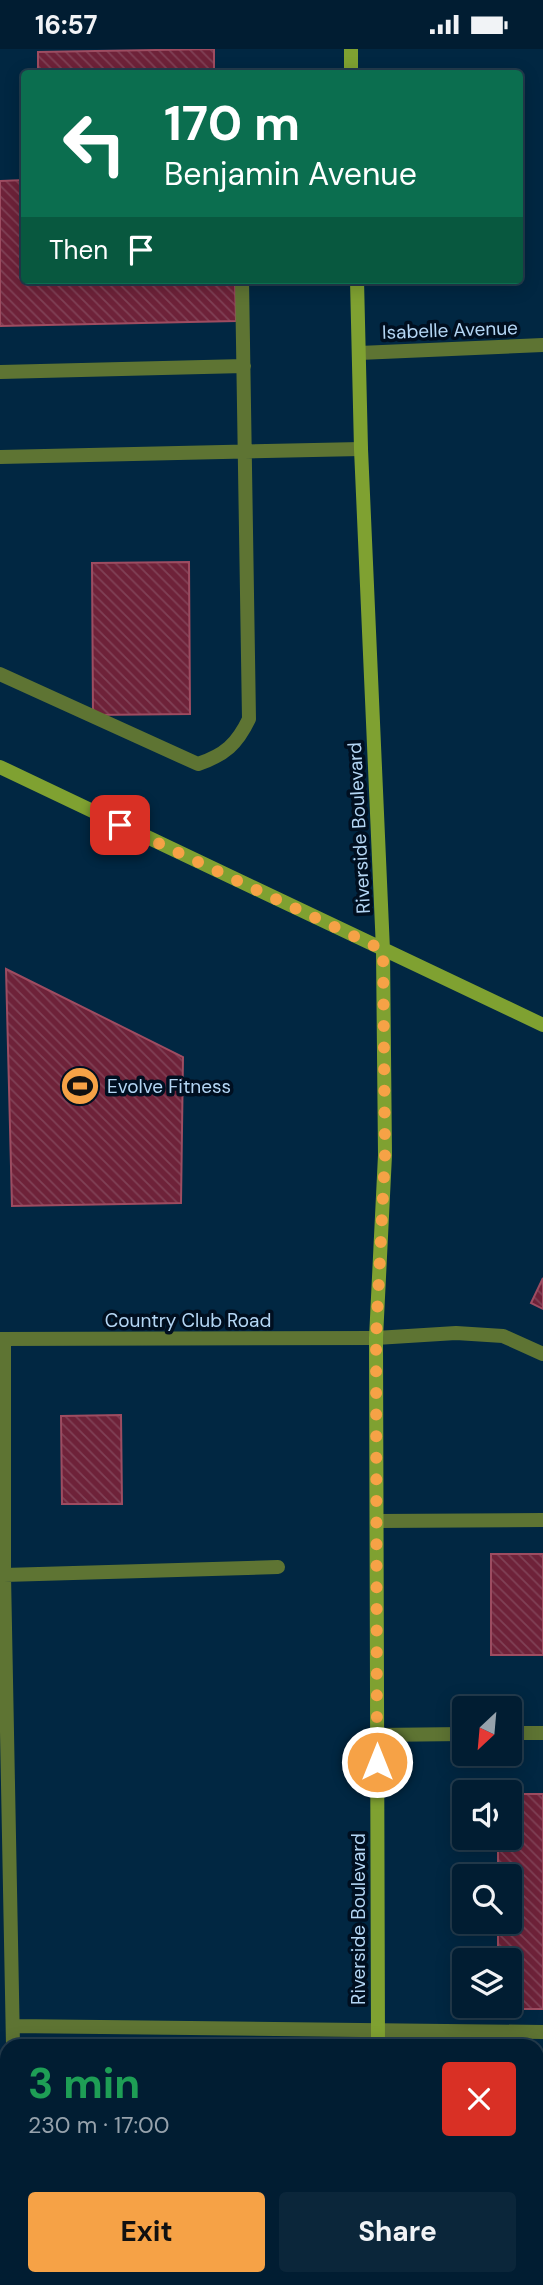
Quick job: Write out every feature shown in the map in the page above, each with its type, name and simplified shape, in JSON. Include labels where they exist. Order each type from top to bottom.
[{"type":"main road","points":[[351,49],[351,70]]},
{"type":"main road","name":"Riverside Boulevard","points":[[357,284],[361,449],[383,950],[385,1155],[376,1338],[377,2039]]},
{"type":"main road","points":[[0,767],[543,1025]]},
{"type":"street","points":[[0,674],[198,764],[220,757],[238,741],[249,719],[242,284]]},
{"type":"street","name":"Isabelle Avenue","points":[[359,353],[543,345]]},
{"type":"street","points":[[0,372],[244,366]]},
{"type":"street","points":[[0,457],[361,449]]},
{"type":"street","name":"Country Club Road","points":[[2,1339],[376,1338],[456,1333],[503,1336],[543,1354]]},
{"type":"street","points":[[2,1339],[13,2039]]},
{"type":"street","points":[[377,1521],[543,1520]]},
{"type":"street","points":[[4,1575],[278,1567]]},
{"type":"street","points":[[522,1733],[543,1733]]},
{"type":"street","points":[[377,1735],[452,1734]]},
{"type":"street","points":[[13,2026],[543,2032]]},
{"type":"building","points":[[214,49],[214,70],[38,70],[38,52]]},
{"type":"building","points":[[21,180],[21,284],[235,284],[236,321],[0,326],[0,181]]},
{"type":"building","points":[[189,562],[190,714],[93,715],[92,563]]},
{"type":"building","points":[[6,969],[183,1057],[181,1203],[12,1206]]},
{"type":"building","points":[[543,1278],[543,1309],[531,1303]]},
{"type":"building","points":[[121,1415],[122,1504],[62,1504],[61,1416]]},
{"type":"building","points":[[491,1554],[543,1554],[543,1655],[491,1655]]},
{"type":"building","points":[[522,1794],[543,1794],[543,2009],[522,2009],[522,1948],[498,1948],[498,1934],[522,1934],[522,1864],[498,1864],[498,1850],[522,1850]]},
{"type":"place","name":"Evolve Fitness","points":[[80,1086]]},
{"type":"route","points":[[120,825],[383,950],[385,1155],[376,1338],[377,1762]]}]
